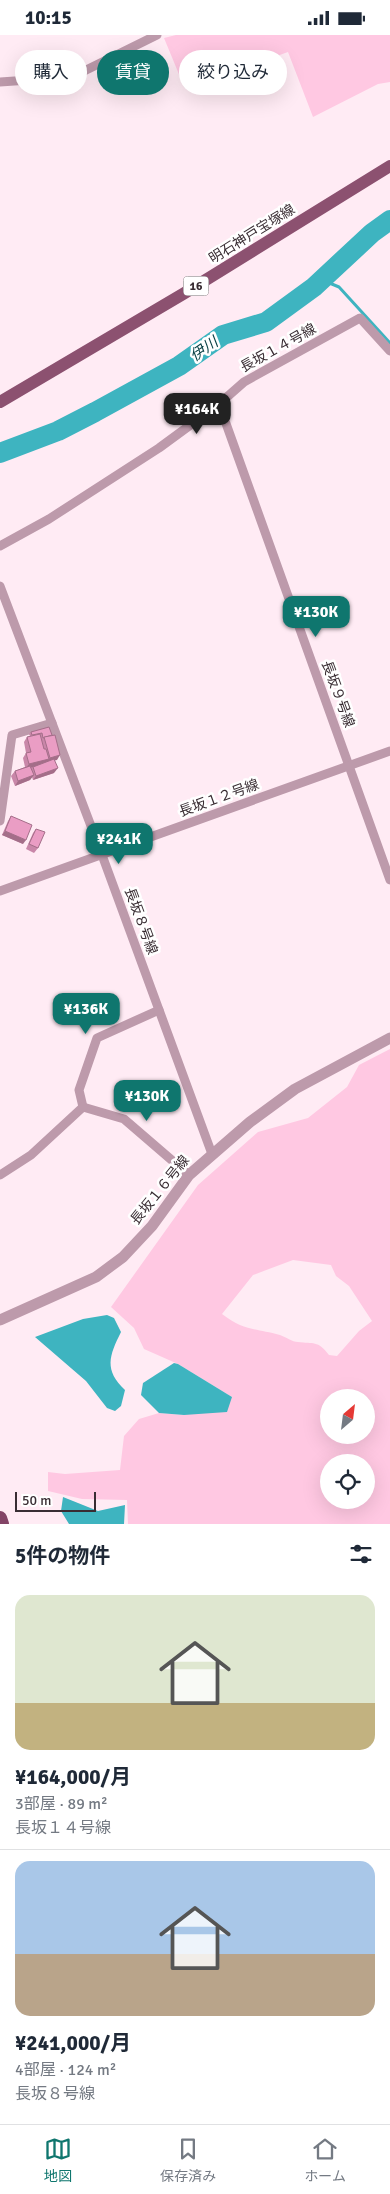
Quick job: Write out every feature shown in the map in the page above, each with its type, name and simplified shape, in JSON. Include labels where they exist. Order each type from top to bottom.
[{"type":"highway","points":[[0,1518],[2,1524]]},
{"type":"main road","name":"明石神戸宝塚線","points":[[0,402],[183,294],[390,166]]},
{"type":"street","points":[[0,82],[72,77],[157,35]]},
{"type":"street","name":"長坂１４号線","points":[[0,546],[57,514],[159,448],[219,404],[244,382],[360,318],[390,351]]},
{"type":"street","name":"長坂９号線","points":[[219,404],[390,880]]},
{"type":"street","name":"長坂８号線","points":[[0,586],[212,1154]]},
{"type":"street","points":[[0,821],[12,735],[52,723]]},
{"type":"street","name":"長坂１２号線","points":[[0,891],[390,751]]},
{"type":"street","points":[[84,1107],[79,1090],[97,1038],[159,1010]]},
{"type":"street","name":"長坂１６号線","points":[[0,1320],[96,1277],[123,1257],[152,1226],[189,1175],[212,1154],[295,1089],[390,1038]]},
{"type":"street","points":[[0,1175],[31,1155],[84,1107]]},
{"type":"street","points":[[84,1107],[124,1119],[189,1175]]},
{"type":"shaded area","points":[[176,35],[390,35],[390,82],[378,84],[313,117],[287,50],[179,50],[179,74],[164,38]]},
{"type":"shaded area","points":[[390,1049],[390,1524],[128,1524],[127,1500],[82,1499],[48,1491],[48,1472],[65,1474],[120,1470],[124,1436],[139,1419],[159,1413],[184,1415],[232,1397],[178,1364],[144,1349],[134,1328],[111,1307],[198,1185],[258,1132],[308,1118],[347,1087],[359,1065]],"holes":[[[293,1260],[331,1265],[336,1276],[349,1286],[372,1321],[359,1331],[337,1356],[329,1355],[322,1347],[315,1344],[296,1342],[280,1335],[243,1326],[222,1314],[253,1275]]]},
{"type":"water","points":[[107,1315],[114,1318],[121,1332],[111,1356],[111,1369],[118,1383],[125,1390],[121,1406],[115,1411],[107,1408],[86,1381],[35,1337],[83,1319]]},
{"type":"water","points":[[174,1363],[232,1397],[227,1412],[184,1415],[159,1413],[141,1395],[143,1383]]},
{"type":"water","points":[[63,1497],[98,1511],[125,1505],[124,1524],[69,1524],[61,1511]]},
{"type":"building","points":[[49,727],[52,735],[43,738],[42,733],[32,735],[31,732]]},
{"type":"building","points":[[40,734],[49,759],[29,764],[26,753],[31,752],[27,737]]},
{"type":"building","points":[[55,735],[60,755],[50,758],[44,737]]},
{"type":"building","points":[[54,759],[58,768],[36,776],[33,767]]},
{"type":"building","points":[[30,766],[34,775],[18,781],[15,771]]},
{"type":"building","points":[[11,816],[32,825],[26,840],[5,831]]},
{"type":"building","points":[[36,829],[45,832],[38,848],[29,844]]},
{"type":"waterway","name":"伊川","points":[[0,453],[58,431],[95,412],[179,366],[223,335],[266,322],[314,287],[372,233],[390,220]]},
{"type":"waterway","points":[[314,287],[327,282],[339,287],[390,343]]}]
